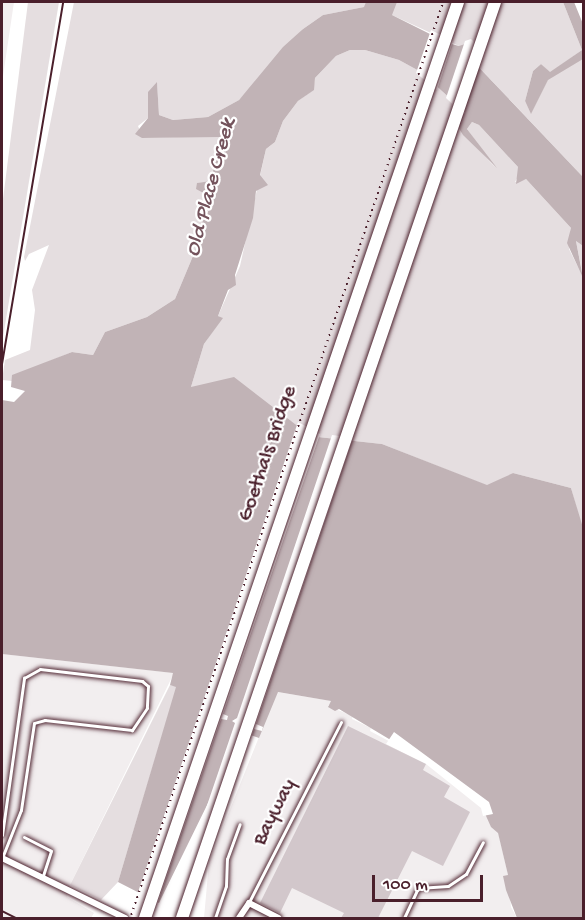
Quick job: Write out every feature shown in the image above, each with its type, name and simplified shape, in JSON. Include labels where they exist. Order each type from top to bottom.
[{"type":"highway","name":"Goethals Bridge","points":[[145,918],[458,2]]},
{"type":"highway","points":[[182,918],[495,2]]},
{"type":"street","points":[[2,858],[125,918]]},
{"type":"street","name":"Bayway","points":[[239,918],[249,903]]},
{"type":"street","points":[[249,903],[278,918]]},
{"type":"lane","points":[[2,835],[24,678],[40,669],[142,681],[148,686],[147,708],[132,730],[45,720],[34,723],[21,810],[2,858]]},
{"type":"lane","name":"Bayway","points":[[249,903],[341,722]]},
{"type":"lane","points":[[215,918],[226,886],[227,859],[240,824]]},
{"type":"lane","points":[[24,837],[51,850],[43,878]]},
{"type":"lane","points":[[404,918],[418,888],[439,888],[466,874],[483,842]]},
{"type":"lane","points":[[2,853],[2,858]]},
{"type":"path","name":"Goethals Bridge","points":[[130,918],[443,2]]},
{"type":"shaded area","points":[[2,2],[14,2],[2,83]]},
{"type":"shaded area","points":[[28,2],[59,2],[2,343],[2,207]]},
{"type":"shaded area","points":[[74,2],[563,2],[582,50],[550,73],[541,64],[533,71],[525,101],[531,113],[548,79],[583,58],[583,177],[459,46],[392,15],[364,7],[323,15],[303,29],[239,100],[208,117],[173,120],[159,115],[157,83],[148,118],[138,126],[143,138],[220,136],[211,182],[197,183],[209,196],[211,205],[199,228],[198,244],[175,299],[147,317],[105,332],[93,355],[72,352],[13,376],[12,381],[2,380],[5,360],[30,350],[35,310],[32,290],[49,245],[29,254],[25,261],[24,257]]},
{"type":"shaded area","points":[[350,50],[365,50],[399,60],[421,72],[465,112],[457,126],[495,167],[467,129],[472,122],[479,125],[518,167],[520,173],[515,182],[526,179],[571,228],[569,249],[583,277],[583,531],[571,488],[513,473],[488,486],[382,444],[318,437],[191,387],[204,344],[222,318],[218,316],[240,266],[266,149],[275,142],[283,121],[298,101],[313,90],[315,78],[336,56]]},
{"type":"shaded area","points":[[576,241],[583,246],[583,277]]},
{"type":"shaded area","points":[[2,654],[174,673],[70,885],[67,897],[94,913],[91,918],[2,918]]},
{"type":"shaded area","points":[[170,685],[177,686],[118,882],[101,900],[70,885]]},
{"type":"shaded area","points":[[277,692],[332,701],[328,706],[353,716],[352,719],[371,728],[370,731],[424,760],[482,807],[498,832],[508,875],[511,907],[517,918],[204,918],[209,862]]},
{"type":"water","name":"Old Place Creek","points":[[366,2],[397,2],[392,15],[448,43],[459,46],[471,42],[470,58],[583,177],[583,246],[576,241],[583,278],[567,243],[571,228],[526,179],[516,184],[518,167],[479,125],[472,122],[467,129],[497,168],[463,135],[457,125],[465,112],[421,72],[399,60],[365,50],[350,50],[336,56],[315,78],[314,90],[298,101],[283,121],[275,142],[266,149],[260,175],[268,185],[256,191],[253,218],[235,275],[236,285],[228,290],[218,316],[223,318],[204,344],[191,387],[234,377],[304,431],[318,437],[382,444],[487,485],[513,473],[571,488],[584,531],[583,918],[517,918],[506,890],[503,876],[508,875],[498,833],[491,827],[482,807],[424,760],[339,709],[335,711],[328,707],[331,701],[278,692],[259,738],[248,734],[236,746],[159,903],[118,882],[176,687],[170,685],[173,673],[2,654],[2,400],[14,402],[25,391],[11,387],[12,375],[72,352],[93,355],[105,332],[147,317],[175,299],[198,244],[199,228],[211,206],[209,196],[196,189],[197,183],[211,181],[220,137],[142,138],[135,134],[148,118],[148,92],[157,82],[159,115],[173,120],[208,117],[239,100],[283,47],[303,29],[323,15],[364,7]]},
{"type":"water","points":[[563,2],[574,2],[583,24],[583,59],[548,80],[531,114],[525,101],[533,71],[541,64],[550,72],[582,50]]},
{"type":"pier","points":[[431,30],[453,41],[437,90],[416,73]]},
{"type":"pier","points":[[471,39],[474,42],[462,113],[446,98],[465,41]]},
{"type":"pier","points":[[298,422],[320,434],[223,714],[228,716],[227,720],[221,719],[157,905],[137,895]]},
{"type":"pier","points":[[332,435],[353,438],[256,724],[263,727],[262,731],[254,729],[251,738],[238,749],[201,823],[235,723],[232,721],[237,718]]},
{"type":"pier","points":[[394,732],[489,802],[493,814],[483,816],[481,808],[426,764],[386,744]]},
{"type":"building","points":[[348,726],[426,764],[423,770],[450,786],[444,797],[470,812],[443,866],[412,851],[378,918],[341,918],[344,913],[292,888],[280,913],[260,903]]},
{"type":"railway","points":[[2,364],[63,2]]},
{"type":"railway","points":[[2,911],[16,918]]}]
